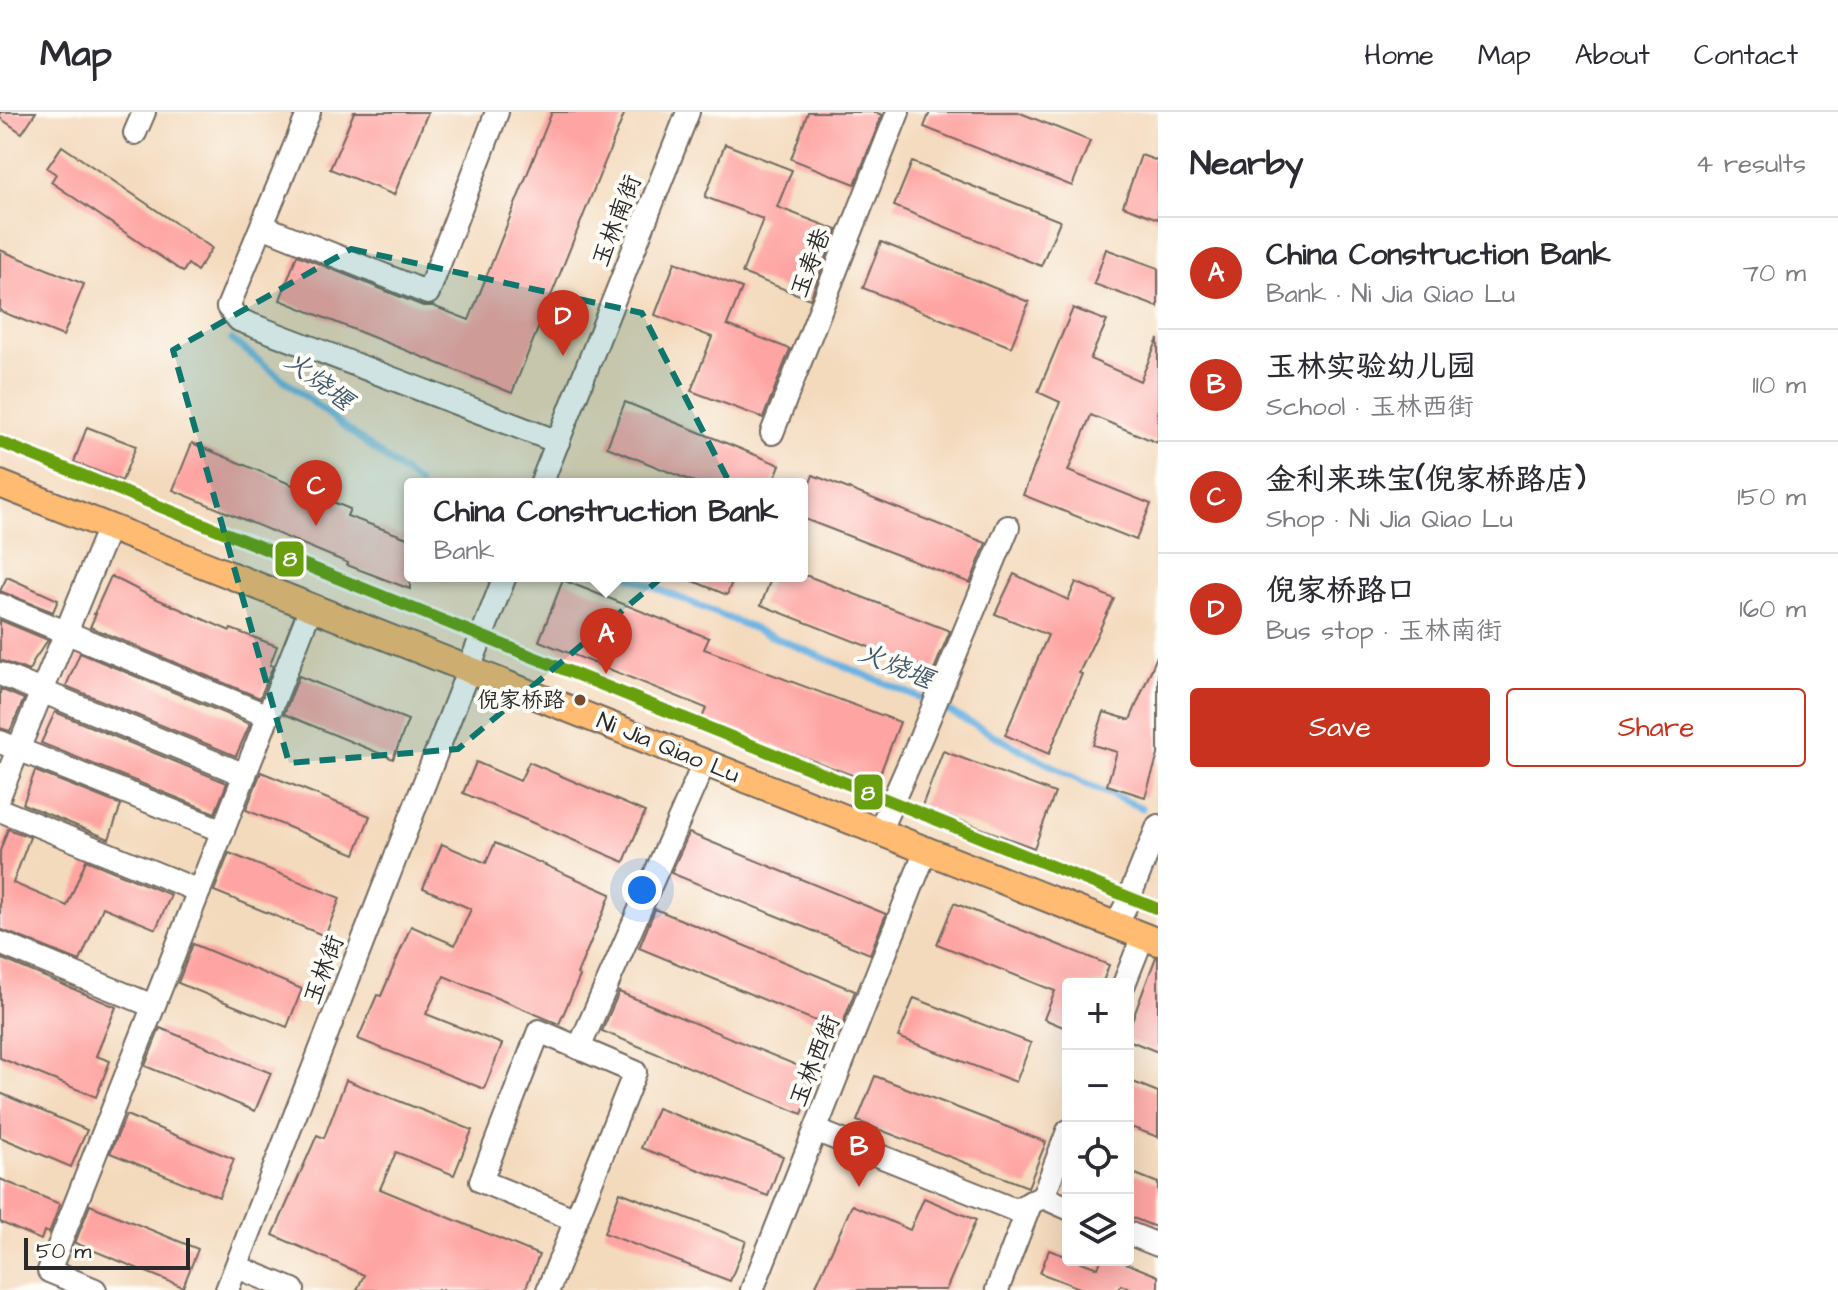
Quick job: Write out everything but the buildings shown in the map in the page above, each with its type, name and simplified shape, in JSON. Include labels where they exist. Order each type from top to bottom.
[{"type":"main road","name":"Ni Jia Qiao Lu","points":[[0,484],[1150,939]]},
{"type":"street","points":[[309,112],[228,307],[239,320],[558,442]]},
{"type":"street","points":[[262,226],[428,293],[497,112]]},
{"type":"street","name":"玉林南街","points":[[543,478],[688,112]]},
{"type":"street","name":"玉寿巷","points":[[772,433],[898,112]]},
{"type":"street","points":[[0,794],[9,746],[42,691],[109,527]]},
{"type":"street","points":[[879,832],[1008,527]]},
{"type":"street","points":[[469,669],[503,582]]},
{"type":"street","points":[[0,605],[268,716]]},
{"type":"street","points":[[95,1290],[49,1271],[311,607]]},
{"type":"street","name":"玉林街","points":[[227,1290],[469,669]]},
{"type":"street","points":[[0,674],[245,775]]},
{"type":"street","points":[[9,746],[223,831]]},
{"type":"street","points":[[579,1048],[704,763]]},
{"type":"street","points":[[0,810],[199,891]]},
{"type":"street","points":[[1116,926],[1158,826]]},
{"type":"street","name":"玉林西街","points":[[752,1290],[926,850]]},
{"type":"street","points":[[1127,978],[1150,939]]},
{"type":"street","points":[[0,943],[153,1006]]},
{"type":"street","points":[[548,1290],[576,1220],[635,1072],[539,1031],[481,1181],[576,1220]]},
{"type":"street","points":[[815,1130],[1015,1210],[1037,1200],[1062,1206]]},
{"type":"street","points":[[997,1290],[1062,1144]]},
{"type":"street","points":[[1134,1235],[1158,1245]]},
{"type":"street","points":[[237,1267],[293,1290]]},
{"type":"highlighted area","points":[[351,249],[642,313],[743,509],[458,749],[289,763],[173,350]]},
{"type":"waterway","name":"火烧堰","points":[[232,340],[411,478]]},
{"type":"waterway","name":"火烧堰","points":[[641,582],[935,704],[1084,783],[1142,808]]},
{"type":"transit line","name":"8","points":[[0,442],[1158,909]]},
{"type":"place","name":"倪家桥路口","points":[[563,356]]},
{"type":"place","name":"金利来珠宝(倪家桥路店)","points":[[316,526]]},
{"type":"place","name":"China Construction Bank","points":[[606,674]]},
{"type":"place","name":"倪家桥路","points":[[580,700]]},
{"type":"place","name":"玉林实验幼儿园","points":[[859,1187]]}]
